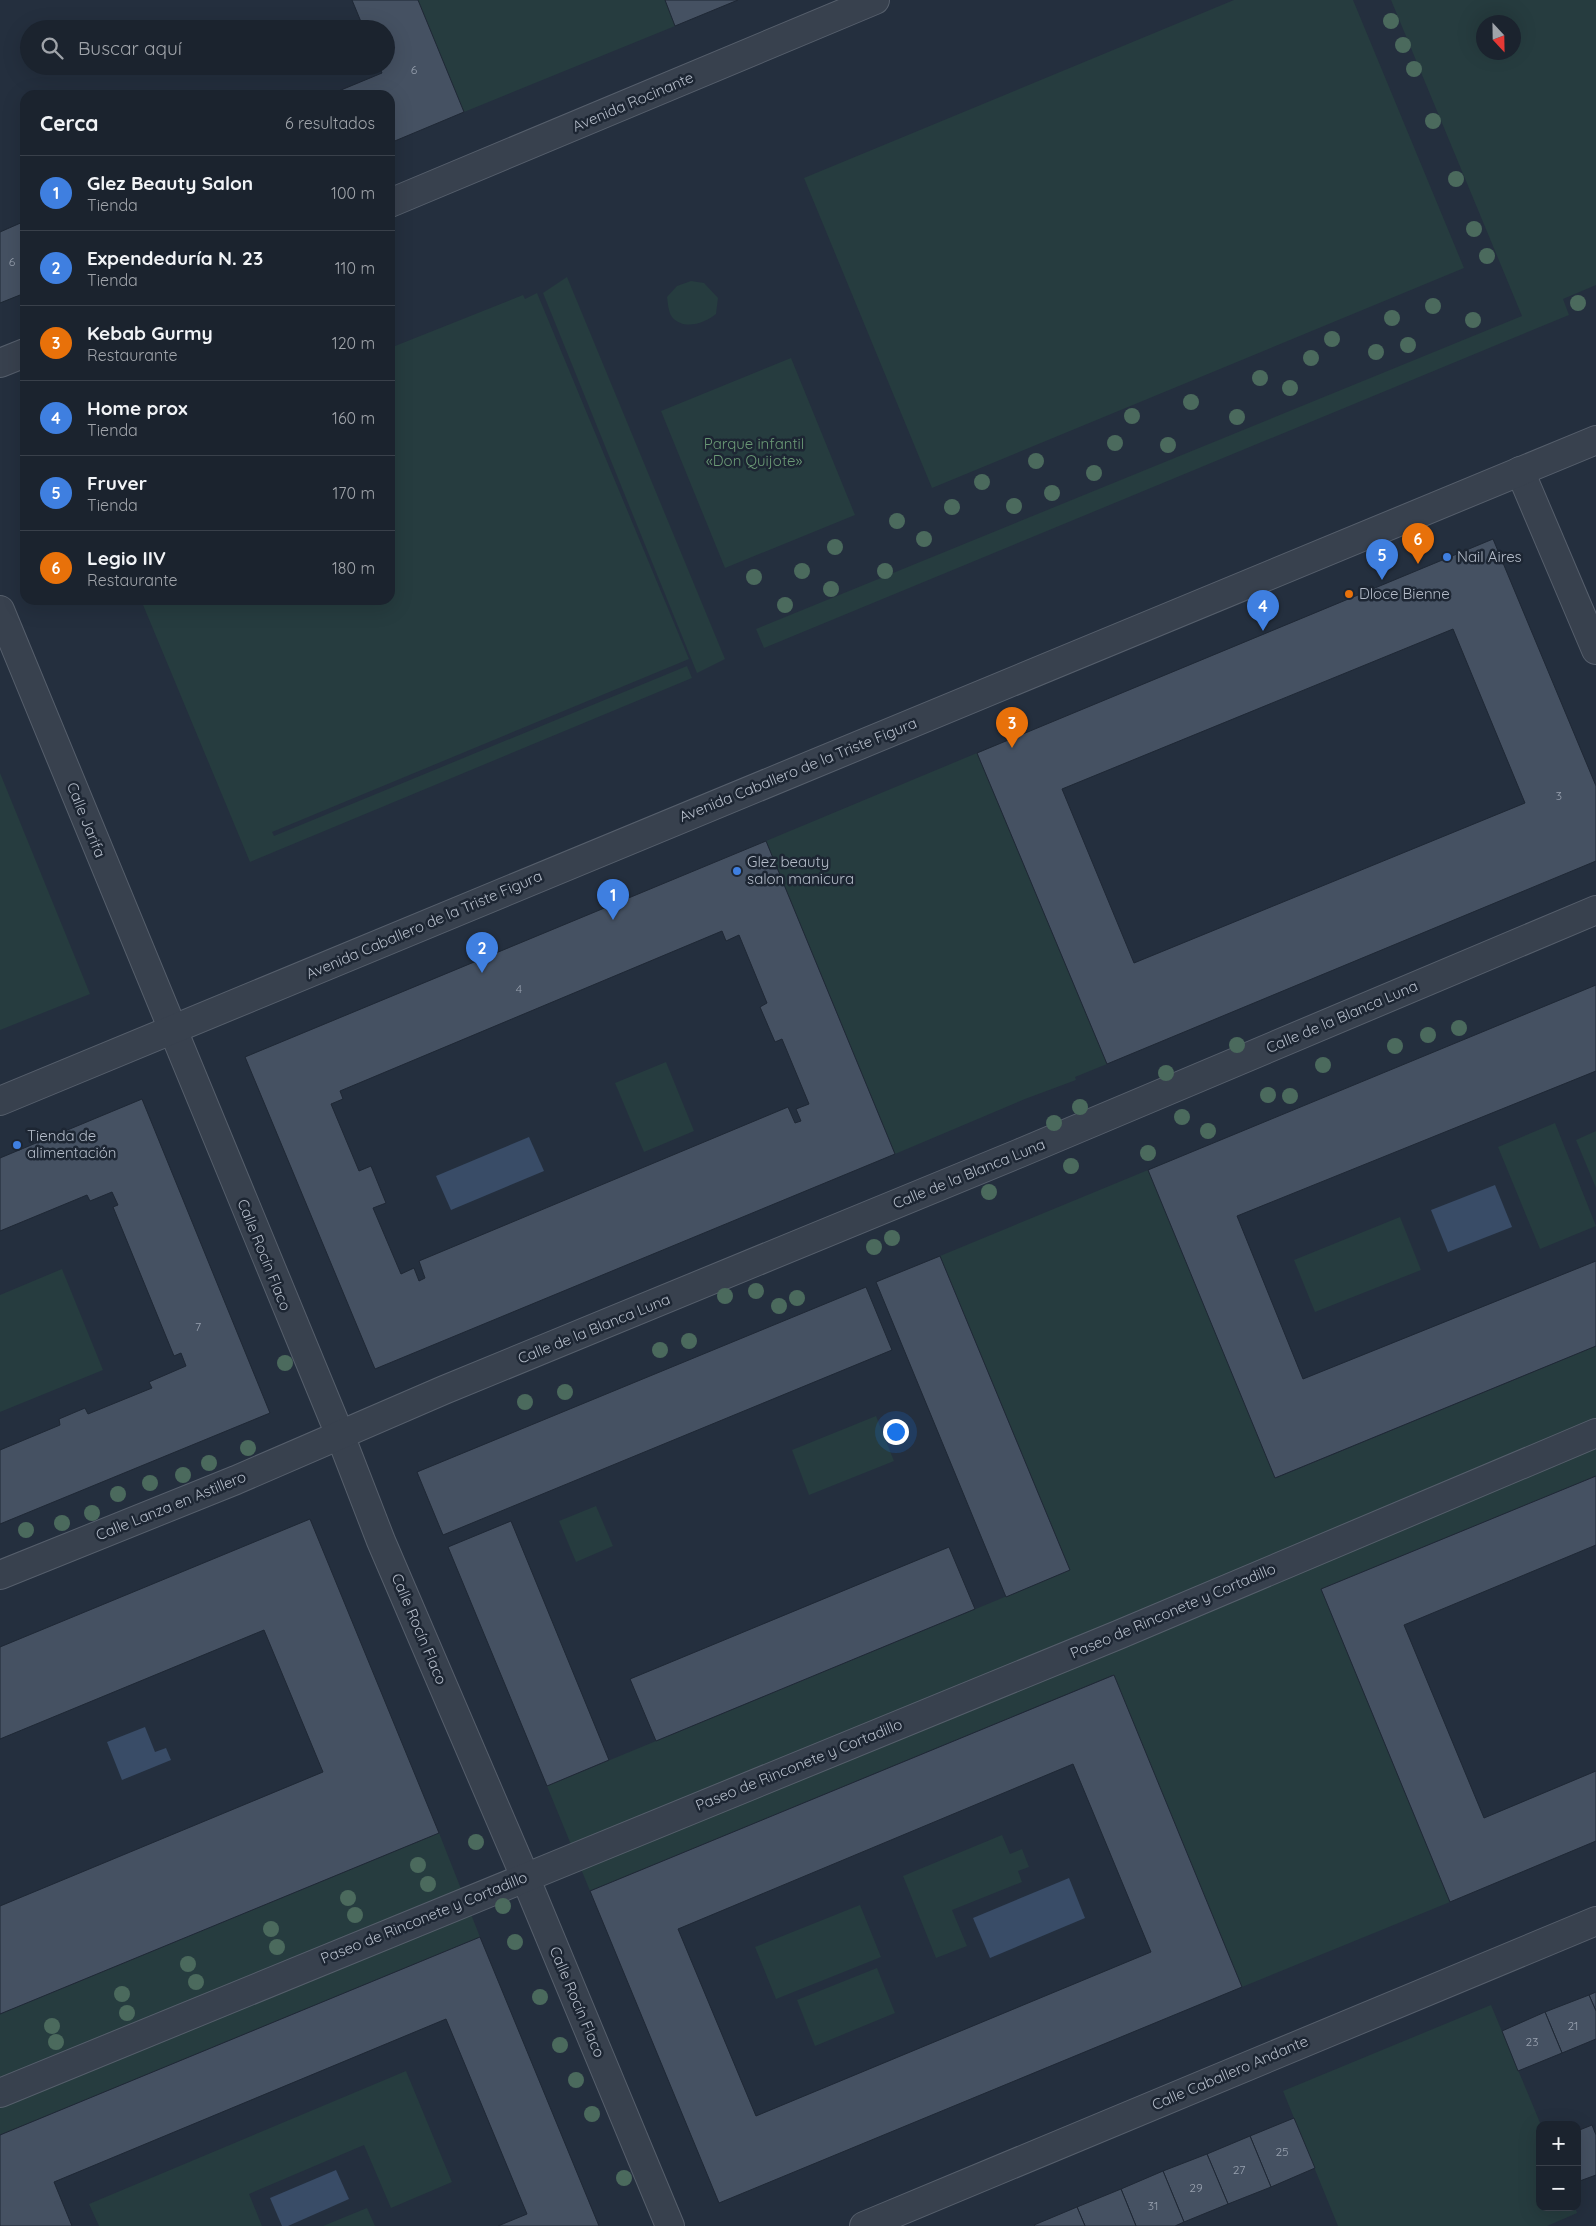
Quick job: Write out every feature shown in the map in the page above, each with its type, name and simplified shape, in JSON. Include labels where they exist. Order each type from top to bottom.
[{"type":"street","name":"Avenida Rocinante","points":[[395,200],[875,0]]},
{"type":"street","points":[[0,363],[20,355]]},
{"type":"street","name":"Avenida Caballero de la Triste Figura","points":[[0,1101],[1596,440]]},
{"type":"street","points":[[1520,471],[1596,650]]},
{"type":"street","name":"Calle Jarifa","points":[[0,610],[172,1030]]},
{"type":"street","name":"Calle de la Blanca Luna","points":[[340,1435],[1020,1153],[1596,910]]},
{"type":"street","name":"Calle Rocín Flaco","points":[[172,1030],[340,1435],[381,1541],[525,1877],[670,2226]]},
{"type":"street","name":"Paseo de Rinconete y Cortadillo","points":[[0,2093],[1118,1635],[1596,1433]]},
{"type":"street","name":"Calle Lanza en Astillero","points":[[0,1575],[340,1435]]},
{"type":"street","name":"Calle Caballero Andante","points":[[864,2226],[1596,1921]]},
{"type":"green space","points":[[418,0],[665,0],[675,26],[464,112]]},
{"type":"green space","points":[[1234,0],[1353,0],[1464,268],[932,488],[804,178]]},
{"type":"green space","points":[[1391,0],[1596,0],[1596,285],[1563,299],[1569,315],[764,648],[756,629],[1522,316]]},
{"type":"green space","points":[[567,277],[725,659],[697,673],[543,293]]},
{"type":"green space","points":[[691,281],[704,283],[718,298],[716,314],[700,323],[688,325],[682,324],[672,317],[667,297],[677,286]]},
{"type":"green space","points":[[537,293],[689,659],[272,832],[274,836],[687,666],[692,678],[250,862],[143,605],[395,605],[395,346],[523,295],[525,299]]},
{"type":"green space","name":"Parque infantil «Don Quijote»","points":[[791,358],[855,515],[725,568],[661,411]]},
{"type":"green space","points":[[977,753],[1107,1064],[1075,1077],[1076,1080],[1025,1099],[895,1154],[766,841]]},
{"type":"green space","points":[[0,773],[90,994],[0,1030]]},
{"type":"green space","points":[[666,1062],[694,1131],[644,1152],[615,1083]]},
{"type":"green space","points":[[1555,1123],[1596,1226],[1540,1249],[1498,1147]]},
{"type":"green space","points":[[1596,1131],[1596,1188],[1576,1140]]},
{"type":"green space","points":[[1148,1170],[1276,1478],[1596,1346],[1596,1476],[1321,1589],[1450,1902],[1242,1987],[1113,1675],[590,1891],[547,1786],[1070,1570],[940,1256]]},
{"type":"green space","points":[[1400,1217],[1421,1270],[1315,1312],[1294,1260]]},
{"type":"green space","points":[[62,1269],[103,1370],[0,1412],[0,1295]]},
{"type":"green space","points":[[876,1416],[894,1461],[809,1495],[792,1450]]},
{"type":"green space","points":[[596,1506],[613,1546],[576,1562],[559,1521]]},
{"type":"green space","points":[[439,1833],[480,1937],[0,2135],[0,2014]]},
{"type":"green space","points":[[1002,1835],[1010,1854],[1022,1849],[1029,1867],[1018,1871],[1022,1882],[952,1910],[967,1946],[936,1958],[903,1876]]},
{"type":"green space","points":[[860,1905],[881,1957],[776,1999],[755,1947]]},
{"type":"green space","points":[[877,1968],[895,2013],[815,2046],[797,2000]]},
{"type":"green space","points":[[1491,2005],[1539,2121],[1536,2121],[1536,2211],[1576,2211],[1577,2213],[1547,2226],[1338,2226],[1283,2091]]},
{"type":"green space","points":[[406,2071],[452,2182],[391,2208],[364,2145],[249,2194],[262,2226],[99,2226],[89,2204]]},
{"type":"green space","points":[[367,2208],[375,2226],[323,2226]]},
{"type":"water","points":[[529,1137],[544,1171],[451,1210],[436,1176]]},
{"type":"water","points":[[1495,1185],[1512,1227],[1448,1252],[1431,1210]]},
{"type":"water","points":[[145,1727],[155,1752],[166,1748],[171,1760],[122,1780],[107,1742]]},
{"type":"water","points":[[1069,1878],[1085,1918],[990,1958],[973,1918]]},
{"type":"water","points":[[336,2170],[349,2199],[288,2226],[282,2226],[270,2198]]},
{"type":"building","points":[[352,0],[418,0],[464,112],[395,141],[395,90],[341,90],[377,75],[395,75],[395,20],[360,20]]},
{"type":"building","points":[[665,0],[738,0],[675,26]]},
{"type":"building","points":[[20,223],[20,295],[0,303],[0,232]]},
{"type":"building","points":[[1493,539],[1596,786],[1596,861],[1107,1064],[977,753]],"holes":[[[1453,629],[1525,803],[1134,963],[1062,789]]]},
{"type":"building","points":[[766,841],[895,1154],[375,1369],[245,1057]],"holes":[[[722,931],[726,941],[739,935],[767,1003],[760,1007],[775,1042],[782,1039],[809,1104],[796,1109],[801,1121],[795,1123],[788,1107],[419,1261],[425,1278],[419,1281],[414,1268],[401,1274],[373,1208],[386,1203],[371,1166],[359,1171],[331,1104],[343,1099],[340,1091]]]},
{"type":"building","points":[[1596,985],[1596,1071],[1237,1216],[1303,1379],[1596,1261],[1596,1346],[1275,1478],[1148,1170]]},
{"type":"building","points":[[142,1099],[270,1413],[0,1524],[0,1450],[60,1425],[59,1419],[85,1408],[88,1414],[152,1388],[149,1382],[186,1366],[181,1353],[174,1356],[113,1207],[118,1205],[112,1192],[90,1201],[87,1195],[0,1231],[0,1158]]},
{"type":"building","points":[[940,1256],[1070,1570],[1006,1597],[876,1282]]},
{"type":"building","points":[[866,1287],[892,1350],[443,1535],[417,1472]]},
{"type":"building","points":[[1596,1476],[1596,1545],[1404,1625],[1484,1818],[1596,1771],[1596,1841],[1450,1902],[1321,1589]]},
{"type":"building","points":[[310,1519],[439,1833],[0,2014],[0,1906],[323,1772],[264,1630],[0,1739],[0,1647]]},
{"type":"building","points":[[511,1521],[609,1760],[547,1786],[448,1547]]},
{"type":"building","points":[[949,1547],[975,1609],[656,1741],[630,1679]]},
{"type":"building","points":[[1114,1675],[1242,1987],[719,2203],[590,1891]],"holes":[[[1073,1764],[1151,1952],[756,2116],[678,1929]]]},
{"type":"building","points":[[480,1937],[599,2226],[498,2226],[527,2214],[446,2019],[54,2182],[72,2226],[0,2226],[0,2135]]},
{"type":"building","points":[[1596,1992],[1596,2011],[1589,1995]]},
{"type":"building","points":[[1589,1995],[1596,2011],[1596,2039],[1562,2053],[1545,2012]]},
{"type":"building","points":[[1545,2012],[1562,2053],[1518,2071],[1502,2031]]},
{"type":"building","points":[[1294,2118],[1315,2168],[1271,2187],[1250,2136]]},
{"type":"building","points":[[1592,2125],[1596,2135],[1596,2175],[1581,2181],[1581,2166],[1581,2129]]},
{"type":"building","points":[[1250,2136],[1271,2187],[1228,2204],[1207,2154]]},
{"type":"building","points":[[1207,2154],[1228,2204],[1184,2222],[1163,2171]]},
{"type":"building","points":[[1163,2171],[1184,2222],[1175,2226],[1136,2226],[1121,2189]]},
{"type":"building","points":[[1121,2189],[1136,2226],[1085,2226],[1077,2207]]},
{"type":"building","points":[[1077,2207],[1085,2226],[1034,2225]]},
{"type":"place","name":"Nail Aires","points":[[1447,557]]},
{"type":"place","name":"Legio IIV","points":[[1418,564]]},
{"type":"place","name":"Fruver","points":[[1382,580]]},
{"type":"place","name":"Dloce Bienne","points":[[1349,594]]},
{"type":"place","name":"Home prox","points":[[1263,631]]},
{"type":"place","name":"Kebab Gurmy","points":[[1012,748]]},
{"type":"place","name":"Glez beauty salon manicura","points":[[737,871]]},
{"type":"place","name":"Glez Beauty Salon","points":[[613,920]]},
{"type":"place","name":"Expendeduría N. 23","points":[[482,973]]},
{"type":"place","name":"Tienda de alimentación","points":[[17,1145]]}]
